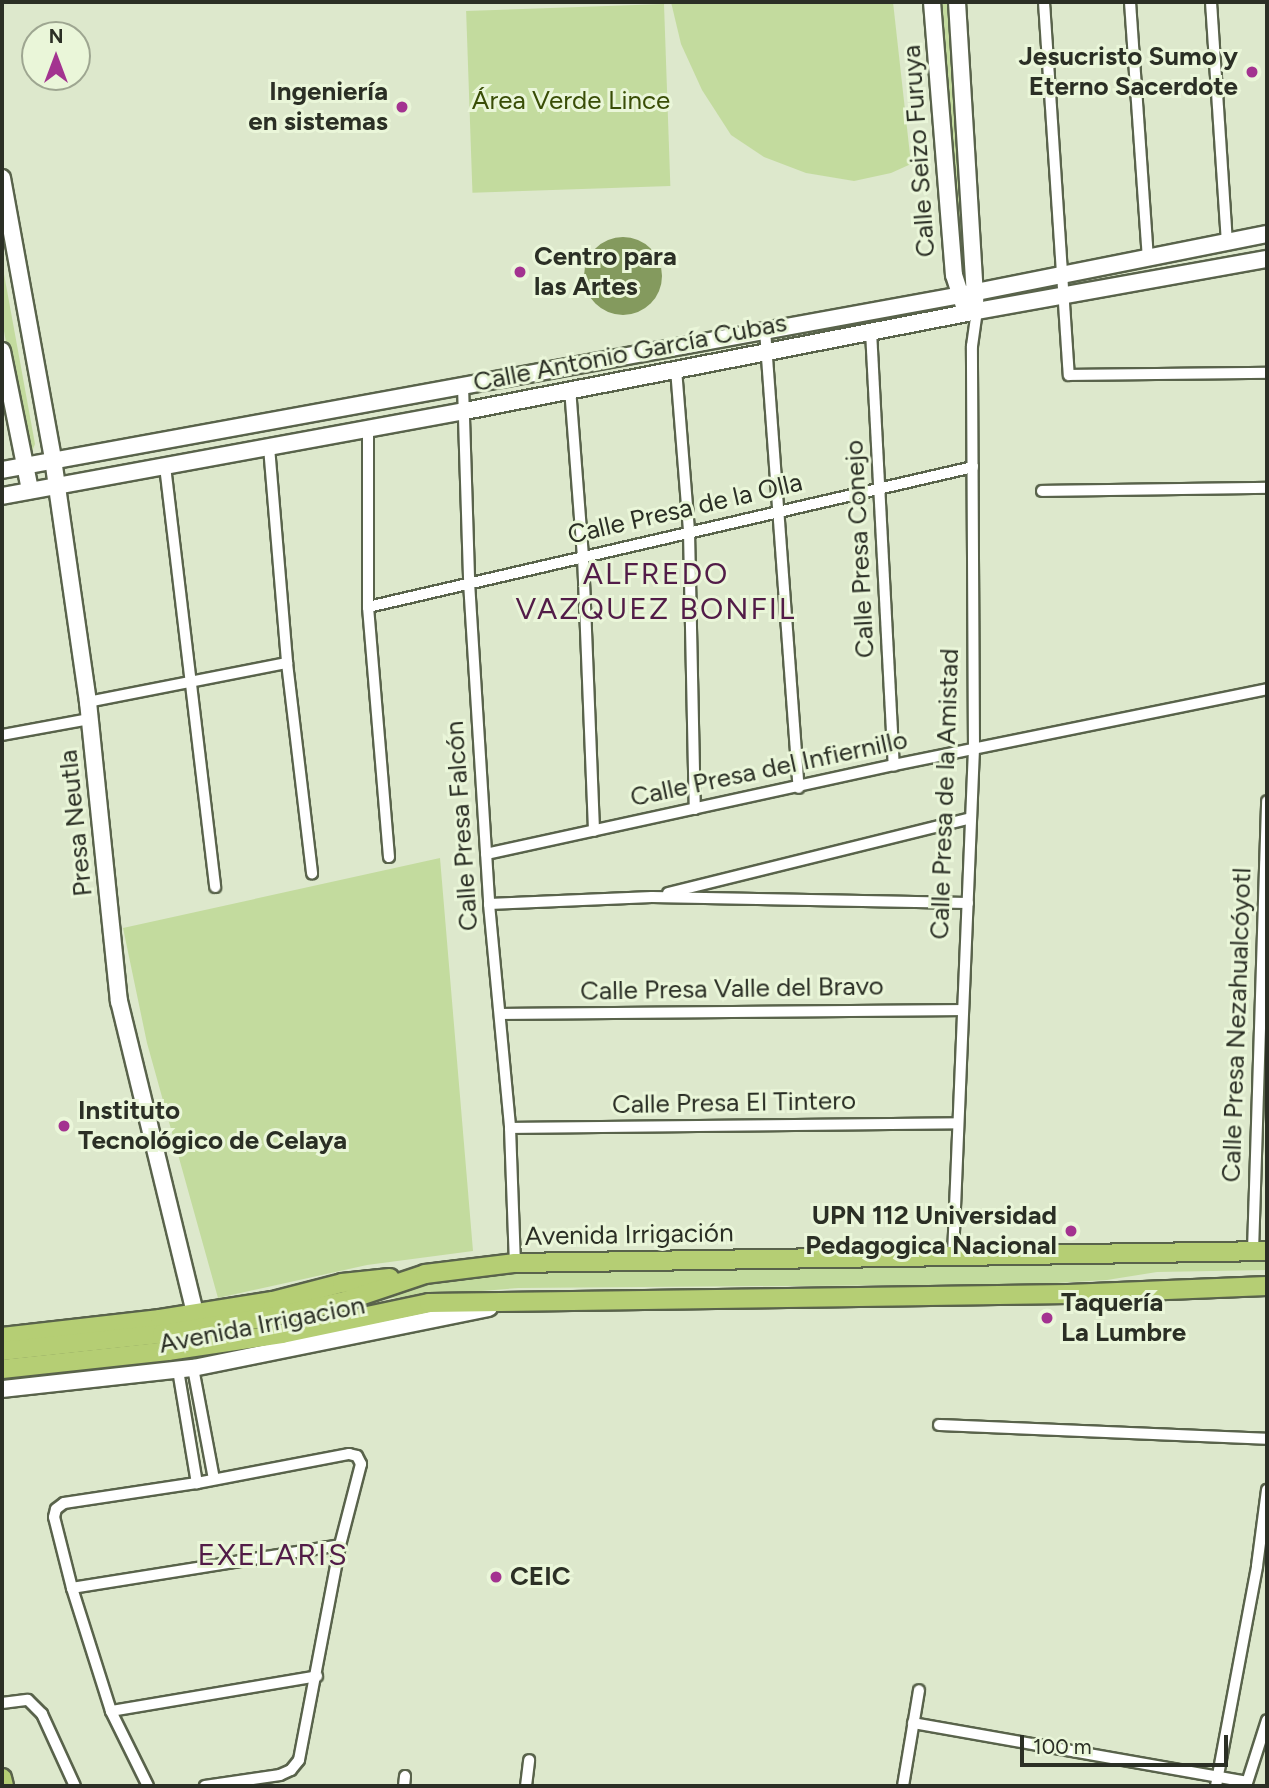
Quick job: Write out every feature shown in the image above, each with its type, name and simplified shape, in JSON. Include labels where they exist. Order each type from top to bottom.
[{"type":"main road","name":"Avenida Irrigación","points":[[2,1352],[162,1334],[276,1316],[345,1301],[425,1273],[515,1263],[1260,1251]]},
{"type":"main road","name":"Avenida Irrigacion","points":[[2,1337],[195,1313],[272,1301],[342,1283],[425,1273]]},
{"type":"main road","points":[[2,1369],[168,1351],[282,1334],[429,1303],[1068,1294],[1267,1286]]},
{"type":"main road","points":[[2,1778],[4,1786]]},
{"type":"street","name":"Calle Seizo Furuya","points":[[932,2],[954,275],[967,293]]},
{"type":"street","name":"Calle Seizo Furuya","points":[[957,2],[967,293]]},
{"type":"street","points":[[1044,2],[1069,375],[1267,373]]},
{"type":"street","points":[[1130,2],[1148,259]]},
{"type":"street","points":[[1211,2],[1227,243]]},
{"type":"street","name":"Presa Neutla","points":[[2,178],[53,459],[88,702],[119,1001],[195,1313]]},
{"type":"street","name":"Calle Antonio García Cubas","points":[[2,470],[967,293],[1267,234]]},
{"type":"street","name":"Calle Antonio García Cubas","points":[[2,496],[465,411],[570,388],[972,312],[1267,259]]},
{"type":"street","name":"Calle Presa de la Amistad","points":[[953,1256],[974,748],[972,312],[967,293]]},
{"type":"street","points":[[765,330],[799,788]]},
{"type":"street","name":"Calle Presa Conejo","points":[[871,331],[894,765]]},
{"type":"street","points":[[2,351],[30,490]]},
{"type":"street","points":[[1247,372],[1267,365]]},
{"type":"street","points":[[676,369],[689,532],[695,809]]},
{"type":"street","name":"Calle Presa Falcón","points":[[463,386],[469,582],[489,904],[510,1128],[515,1263]]},
{"type":"street","points":[[570,388],[583,556],[594,831]]},
{"type":"street","points":[[368,427],[368,607],[389,857]]},
{"type":"street","points":[[269,447],[287,663],[312,874]]},
{"type":"street","points":[[165,466],[215,887]]},
{"type":"street","name":"Calle Presa de la Olla","points":[[368,607],[973,467]]},
{"type":"street","points":[[1042,491],[1267,488]]},
{"type":"street","points":[[88,702],[287,663]]},
{"type":"street","name":"Calle Presa del Infiernillo","points":[[486,854],[974,748],[1267,689]]},
{"type":"street","points":[[2,735],[89,719]]},
{"type":"street","name":"Calle Presa Nezahualcóyotl","points":[[1260,1251],[1267,801]]},
{"type":"street","points":[[652,897],[971,818]]},
{"type":"street","points":[[489,904],[652,897],[968,903]]},
{"type":"street","name":"Calle Presa Valle del Bravo","points":[[500,1014],[963,1010]]},
{"type":"street","name":"Calle Presa El Tintero","points":[[510,1128],[958,1123]]},
{"type":"street","name":"Avenida Irrigacion","points":[[2,1389],[185,1369],[433,1317],[530,1301]]},
{"type":"street","points":[[185,1369],[214,1479]]},
{"type":"street","points":[[185,1369],[197,1483]]},
{"type":"street","points":[[939,1424],[1267,1439]]},
{"type":"street","points":[[148,1786],[111,1711],[72,1588],[54,1517],[56,1509],[64,1503],[197,1483],[349,1454],[358,1456],[361,1464],[340,1545],[299,1760],[291,1770],[205,1786]]},
{"type":"street","points":[[1217,1781],[1265,1528],[1267,1490]]},
{"type":"street","points":[[72,1588],[340,1545]]},
{"type":"street","points":[[111,1711],[317,1676]]},
{"type":"street","points":[[903,1786],[919,1690]]},
{"type":"street","points":[[2,1703],[28,1700],[42,1714],[75,1786]]},
{"type":"street","points":[[913,1723],[1217,1781],[1247,1784],[1267,1720]]},
{"type":"street","points":[[526,1786],[529,1760]]},
{"type":"green space","points":[[671,2],[893,2],[911,164],[891,173],[854,181],[806,173],[764,157],[731,135],[702,90],[681,44]]},
{"type":"green space","points":[[940,2],[947,2],[965,275],[962,281]]},
{"type":"green space","name":"Área Verde Lince","points":[[664,4],[670,186],[472,193],[466,11]]},
{"type":"green space","points":[[2,263],[35,444],[31,454],[25,447],[2,320]]},
{"type":"green space","points":[[440,858],[473,1251],[367,1265],[218,1298],[147,1043],[123,928]]},
{"type":"green space","points":[[1267,1261],[1267,1270],[1157,1272],[1107,1280],[1040,1284],[518,1288],[369,1300],[455,1276],[625,1270]]},
{"type":"shaded area","points":[[623,237],[638,240],[651,248],[659,261],[662,276],[659,291],[651,304],[638,312],[623,315],[608,312],[595,304],[587,291],[584,276],[587,261],[595,248],[608,240]]},
{"type":"place","name":"Jesucristo Sumo y Eterno Sacerdote","points":[[1252,72]]},
{"type":"place","name":"Ingeniería en sistemas","points":[[402,107]]},
{"type":"place","name":"Centro para las Artes","points":[[520,272]]},
{"type":"place","name":"Instituto Tecnológico de Celaya","points":[[64,1126]]},
{"type":"place","name":"UPN 112 Universidad Pedagogica Nacional","points":[[1071,1231]]},
{"type":"place","name":"Taquería La Lumbre","points":[[1047,1318]]},
{"type":"place","name":"CEIC","points":[[496,1577]]},
{"type":"district","name":"ALFREDO VAZQUEZ BONFIL","points":[[656,591]]},
{"type":"district","name":"EXELARIS","points":[[273,1555]]}]
